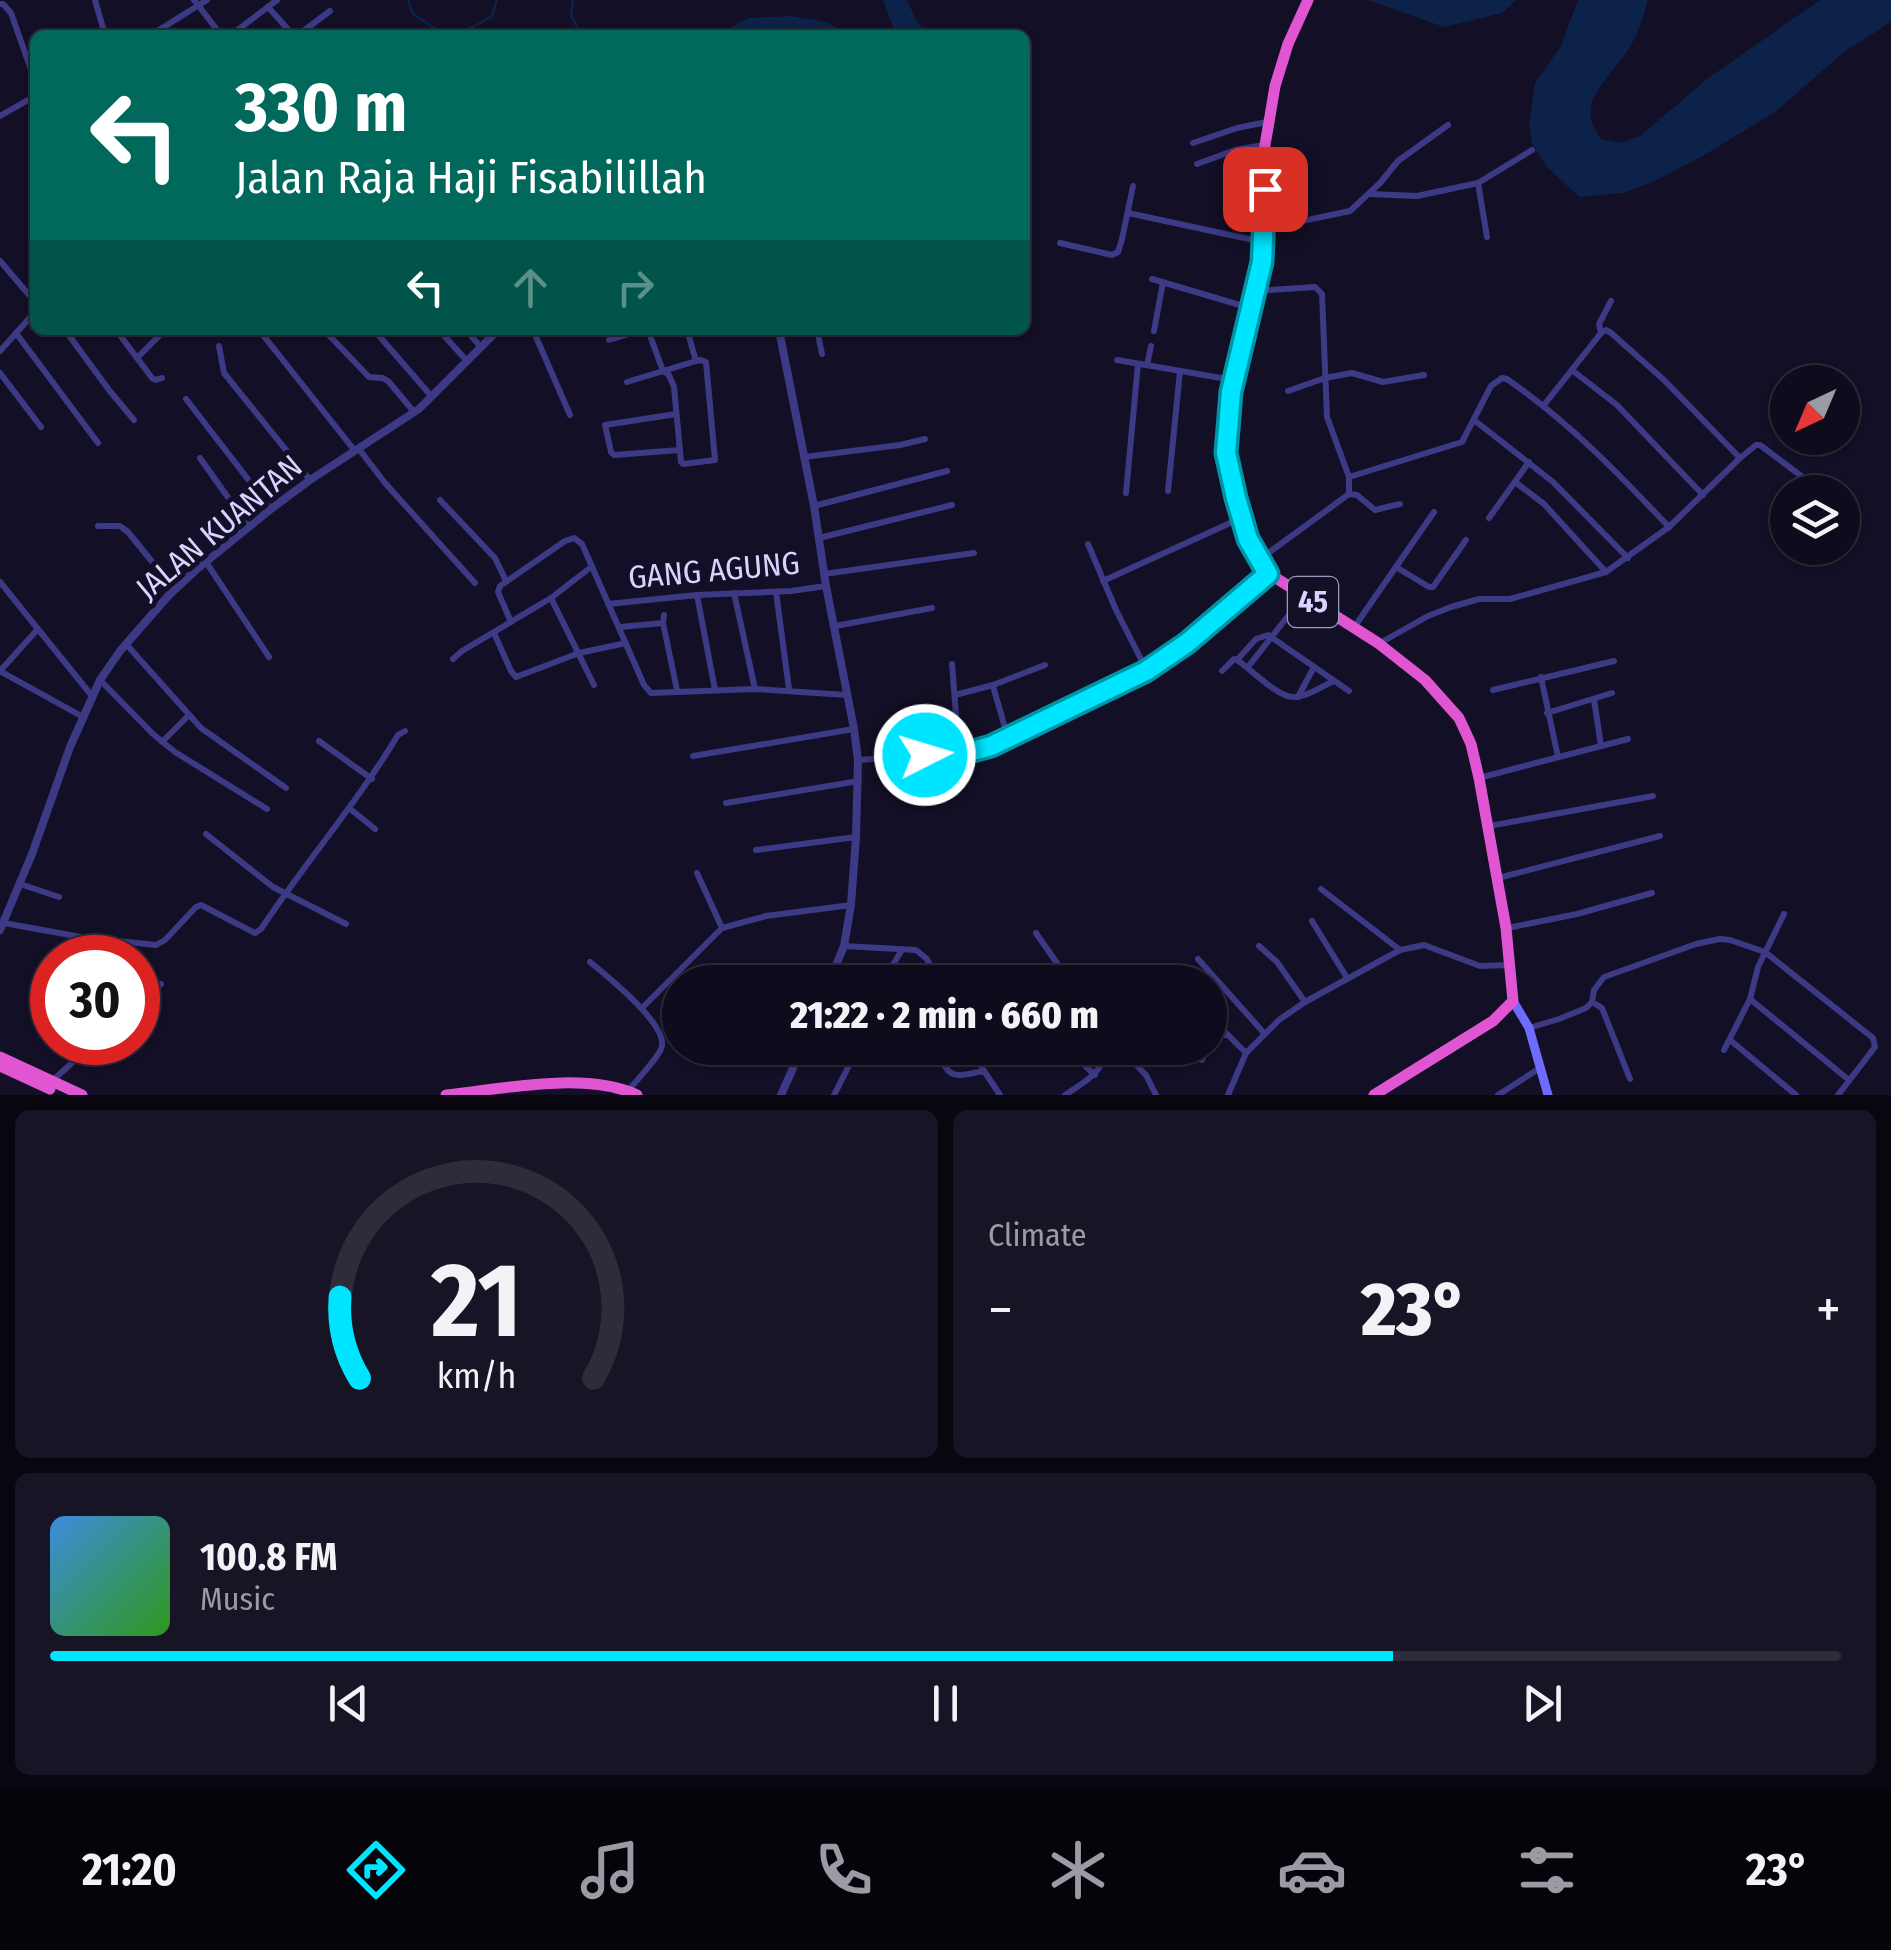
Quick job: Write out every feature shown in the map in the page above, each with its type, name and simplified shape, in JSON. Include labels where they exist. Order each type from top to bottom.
[{"type":"highway","name":"45","points":[[1308,0],[1274,86],[1266,145],[1264,235],[1256,290],[1228,408],[1226,453],[1248,539],[1268,574],[1378,643],[1425,680],[1460,718],[1480,778],[1506,928],[1514,1001]]},
{"type":"highway","points":[[1374,1095],[1494,1022],[1514,1001]]},
{"type":"highway","points":[[0,1056],[82,1095]]},
{"type":"highway","points":[[0,1066],[63,1095]]},
{"type":"highway","points":[[446,1095],[584,1083],[633,1093]]},
{"type":"main road","points":[[1514,1001],[1529,1028],[1548,1095]]},
{"type":"street","points":[[95,0],[104,30]]},
{"type":"street","points":[[158,30],[206,0]]},
{"type":"street","points":[[238,30],[277,0]]},
{"type":"street","points":[[196,3],[216,30]]},
{"type":"street","points":[[0,4],[11,13],[30,67]]},
{"type":"street","points":[[268,7],[291,30]]},
{"type":"street","points":[[303,30],[330,11]]},
{"type":"street","points":[[0,116],[30,99]]},
{"type":"street","points":[[1193,143],[1269,122]]},
{"type":"street","points":[[1128,212],[1264,235],[1345,213],[1369,194],[1398,161],[1448,125]]},
{"type":"street","points":[[1197,164],[1235,150],[1266,145]]},
{"type":"street","points":[[1369,194],[1417,196],[1478,183],[1532,150]]},
{"type":"street","points":[[1478,183],[1486,237]]},
{"type":"street","points":[[1060,243],[1114,254],[1119,250],[1133,186]]},
{"type":"street","points":[[0,261],[30,296]]},
{"type":"street","points":[[1152,279],[1251,309]]},
{"type":"street","points":[[1154,331],[1164,282]]},
{"type":"street","points":[[1256,290],[1320,291],[1324,302],[1329,425],[1348,477],[1349,494]]},
{"type":"street","points":[[1602,333],[1600,324],[1612,301]]},
{"type":"street","points":[[0,351],[30,318]]},
{"type":"street","points":[[1544,406],[1606,330],[1664,380],[1740,458]]},
{"type":"street","points":[[16,333],[98,442]]},
{"type":"street","points":[[69,335],[134,420]]},
{"type":"street","points":[[120,335],[152,378],[162,378]]},
{"type":"street","points":[[137,358],[160,335]]},
{"type":"street","points":[[263,335],[385,483],[475,583]]},
{"type":"street","points":[[329,335],[366,374],[389,382],[414,412]]},
{"type":"street","points":[[378,335],[432,397]]},
{"type":"street","points":[[444,335],[466,360]]},
{"type":"street","points":[[470,335],[480,346]]},
{"type":"street","name":"JALAN KUANTAN","points":[[2,926],[92,696],[126,644],[206,562],[310,480],[414,412],[492,335]]},
{"type":"street","points":[[535,335],[570,415]]},
{"type":"street","points":[[609,340],[626,335]]},
{"type":"street","points":[[627,382],[663,371],[696,361],[706,362],[714,461],[683,464],[671,378],[663,371],[646,335]]},
{"type":"street","points":[[688,335],[696,361]]},
{"type":"street","points":[[779,335],[814,506],[858,760],[851,904],[844,946],[836,965]]},
{"type":"street","points":[[818,335],[822,354]]},
{"type":"street","points":[[219,346],[224,373],[310,480]]},
{"type":"street","points":[[1126,492],[1142,364],[1151,346]]},
{"type":"street","points":[[1118,360],[1233,380]]},
{"type":"street","points":[[1168,491],[1180,371]]},
{"type":"street","points":[[1573,371],[1618,404],[1702,495]]},
{"type":"street","points":[[0,373],[41,426]]},
{"type":"street","points":[[1288,391],[1325,378],[1357,374],[1383,382],[1424,375]]},
{"type":"street","points":[[1348,477],[1458,444],[1466,438],[1493,383],[1502,378],[1544,406],[1589,444],[1669,527]]},
{"type":"street","points":[[186,399],[271,509]]},
{"type":"street","points":[[676,414],[606,425],[614,455],[680,450]]},
{"type":"street","points":[[1474,420],[1529,462],[1628,558]]},
{"type":"street","points":[[804,457],[924,439]]},
{"type":"street","points":[[1378,643],[1451,607],[1479,599],[1510,600],[1606,572],[1669,527],[1752,448],[1760,445],[1800,475]]},
{"type":"street","points":[[200,458],[249,527]]},
{"type":"street","points":[[1488,518],[1529,462]]},
{"type":"street","points":[[814,506],[947,471]]},
{"type":"street","points":[[1515,482],[1544,504],[1606,572]]},
{"type":"street","points":[[1259,560],[1349,494],[1357,495],[1372,510],[1400,504]]},
{"type":"street","points":[[440,500],[496,558],[506,581]]},
{"type":"street","points":[[819,538],[952,505]]},
{"type":"street","points":[[1354,628],[1434,512]]},
{"type":"street","points":[[1103,580],[1241,518]]},
{"type":"street","points":[[98,526],[120,526],[128,532],[175,590]]},
{"type":"street","points":[[510,622],[498,592],[500,586],[570,539],[580,541],[648,690],[656,693],[789,689],[847,694]]},
{"type":"street","points":[[1396,567],[1433,587],[1466,540]]},
{"type":"street","points":[[1088,544],[1146,671]]},
{"type":"street","points":[[824,574],[974,553]]},
{"type":"street","points":[[206,562],[269,658]]},
{"type":"street","points":[[453,659],[591,568]]},
{"type":"street","points":[[858,760],[959,753],[1008,738],[1146,671],[1187,643],[1268,574]]},
{"type":"street","points":[[0,582],[92,696]]},
{"type":"street","name":"GANG AGUNG","points":[[607,604],[826,586]]},
{"type":"street","points":[[776,592],[789,689]]},
{"type":"street","points":[[734,593],[755,689]]},
{"type":"street","points":[[698,595],[715,690]]},
{"type":"street","points":[[1248,667],[1304,596]]},
{"type":"street","points":[[550,598],[594,685]]},
{"type":"street","points":[[834,626],[932,608]]},
{"type":"street","points":[[620,628],[663,619],[676,690]]},
{"type":"street","points":[[37,630],[0,671],[83,717]]},
{"type":"street","points":[[494,633],[514,676],[626,642]]},
{"type":"street","points":[[1222,670],[1268,634],[1349,691]]},
{"type":"street","points":[[126,644],[188,716],[214,739],[286,788]]},
{"type":"street","points":[[1237,660],[1284,695],[1298,697],[1334,681]]},
{"type":"street","points":[[1492,690],[1614,662]]},
{"type":"street","points":[[952,664],[959,753]]},
{"type":"street","points":[[954,695],[1044,665]]},
{"type":"street","points":[[1298,697],[1314,667]]},
{"type":"street","points":[[1541,677],[1558,756]]},
{"type":"street","points":[[100,680],[162,742],[267,809]]},
{"type":"street","points":[[993,685],[1008,738]]},
{"type":"street","points":[[1547,713],[1612,693]]},
{"type":"street","points":[[1594,699],[1601,746]]},
{"type":"street","points":[[162,742],[188,716]]},
{"type":"street","points":[[693,756],[854,730]]},
{"type":"street","points":[[2,926],[156,945],[199,905],[255,932],[405,731]]},
{"type":"street","points":[[1480,778],[1628,739]]},
{"type":"street","points":[[319,742],[372,778]]},
{"type":"street","points":[[726,803],[858,781]]},
{"type":"street","points":[[1488,826],[1654,796]]},
{"type":"street","points":[[350,808],[375,828]]},
{"type":"street","points":[[206,834],[267,882],[346,924]]},
{"type":"street","points":[[1497,878],[1660,836]]},
{"type":"street","points":[[756,850],[856,837]]},
{"type":"street","points":[[697,873],[722,928]]},
{"type":"street","points":[[20,884],[59,896]]},
{"type":"street","points":[[1321,889],[1400,950]]},
{"type":"street","points":[[1506,928],[1652,893]]},
{"type":"street","points":[[642,1008],[722,928],[766,916],[851,904]]},
{"type":"street","points":[[1724,1050],[1750,999],[1758,967],[1784,914]]},
{"type":"street","points":[[1312,921],[1347,978]]},
{"type":"street","points":[[1036,932],[1058,965]]},
{"type":"street","points":[[1529,1028],[1586,1008],[1604,977],[1696,944],[1730,940],[1766,952],[1873,1038],[1874,1047],[1838,1095]]},
{"type":"street","points":[[1228,1095],[1246,1053],[1264,1033],[1305,1002],[1400,950],[1424,944],[1480,966],[1511,965]]},
{"type":"street","points":[[844,946],[916,950],[929,965]]},
{"type":"street","points":[[1259,946],[1277,962],[1305,1002]]},
{"type":"street","points":[[894,965],[902,950]]},
{"type":"street","points":[[1198,960],[1264,1033]]},
{"type":"street","points":[[590,962],[642,1008],[662,1046],[633,1093]]},
{"type":"street","points":[[1750,999],[1849,1080]]},
{"type":"street","points":[[1592,1002],[1602,1008],[1630,1079]]},
{"type":"street","points":[[1227,1035],[1246,1053]]},
{"type":"street","points":[[1730,1040],[1796,1095]]},
{"type":"street","points":[[51,1082],[70,1065]]},
{"type":"street","points":[[781,1095],[794,1065]]},
{"type":"street","points":[[834,1095],[849,1065]]},
{"type":"street","points":[[945,1065],[957,1076],[984,1071]]},
{"type":"street","points":[[982,1065],[1000,1095]]},
{"type":"street","points":[[1084,1065],[1095,1075]]},
{"type":"street","points":[[1065,1095],[1103,1065]]},
{"type":"street","points":[[1136,1065],[1156,1095]]},
{"type":"street","points":[[1498,1095],[1540,1068]]},
{"type":"water","points":[[883,0],[907,0],[924,30],[894,30]]},
{"type":"water","points":[[1368,0],[1516,0],[1502,13],[1444,27]]},
{"type":"water","points":[[1578,0],[1648,0],[1633,41],[1600,87],[1591,108],[1601,139],[1621,143],[1640,136],[1707,79],[1820,0],[1891,0],[1891,22],[1844,52],[1775,112],[1706,154],[1623,193],[1579,197],[1546,166],[1532,143],[1529,124],[1535,83],[1561,46]]},
{"type":"water","points":[[792,16],[827,23],[839,30],[720,30],[748,18]]},
{"type":"waterway","points":[[408,0],[413,14],[437,30]]},
{"type":"waterway","points":[[465,30],[492,16],[497,0]]},
{"type":"waterway","points":[[573,0],[571,16],[579,30]]},
{"type":"route","points":[[925,755],[991,746],[1146,671],[1187,643],[1268,574],[1248,539],[1226,453],[1233,380],[1262,262],[1265,189]]}]
